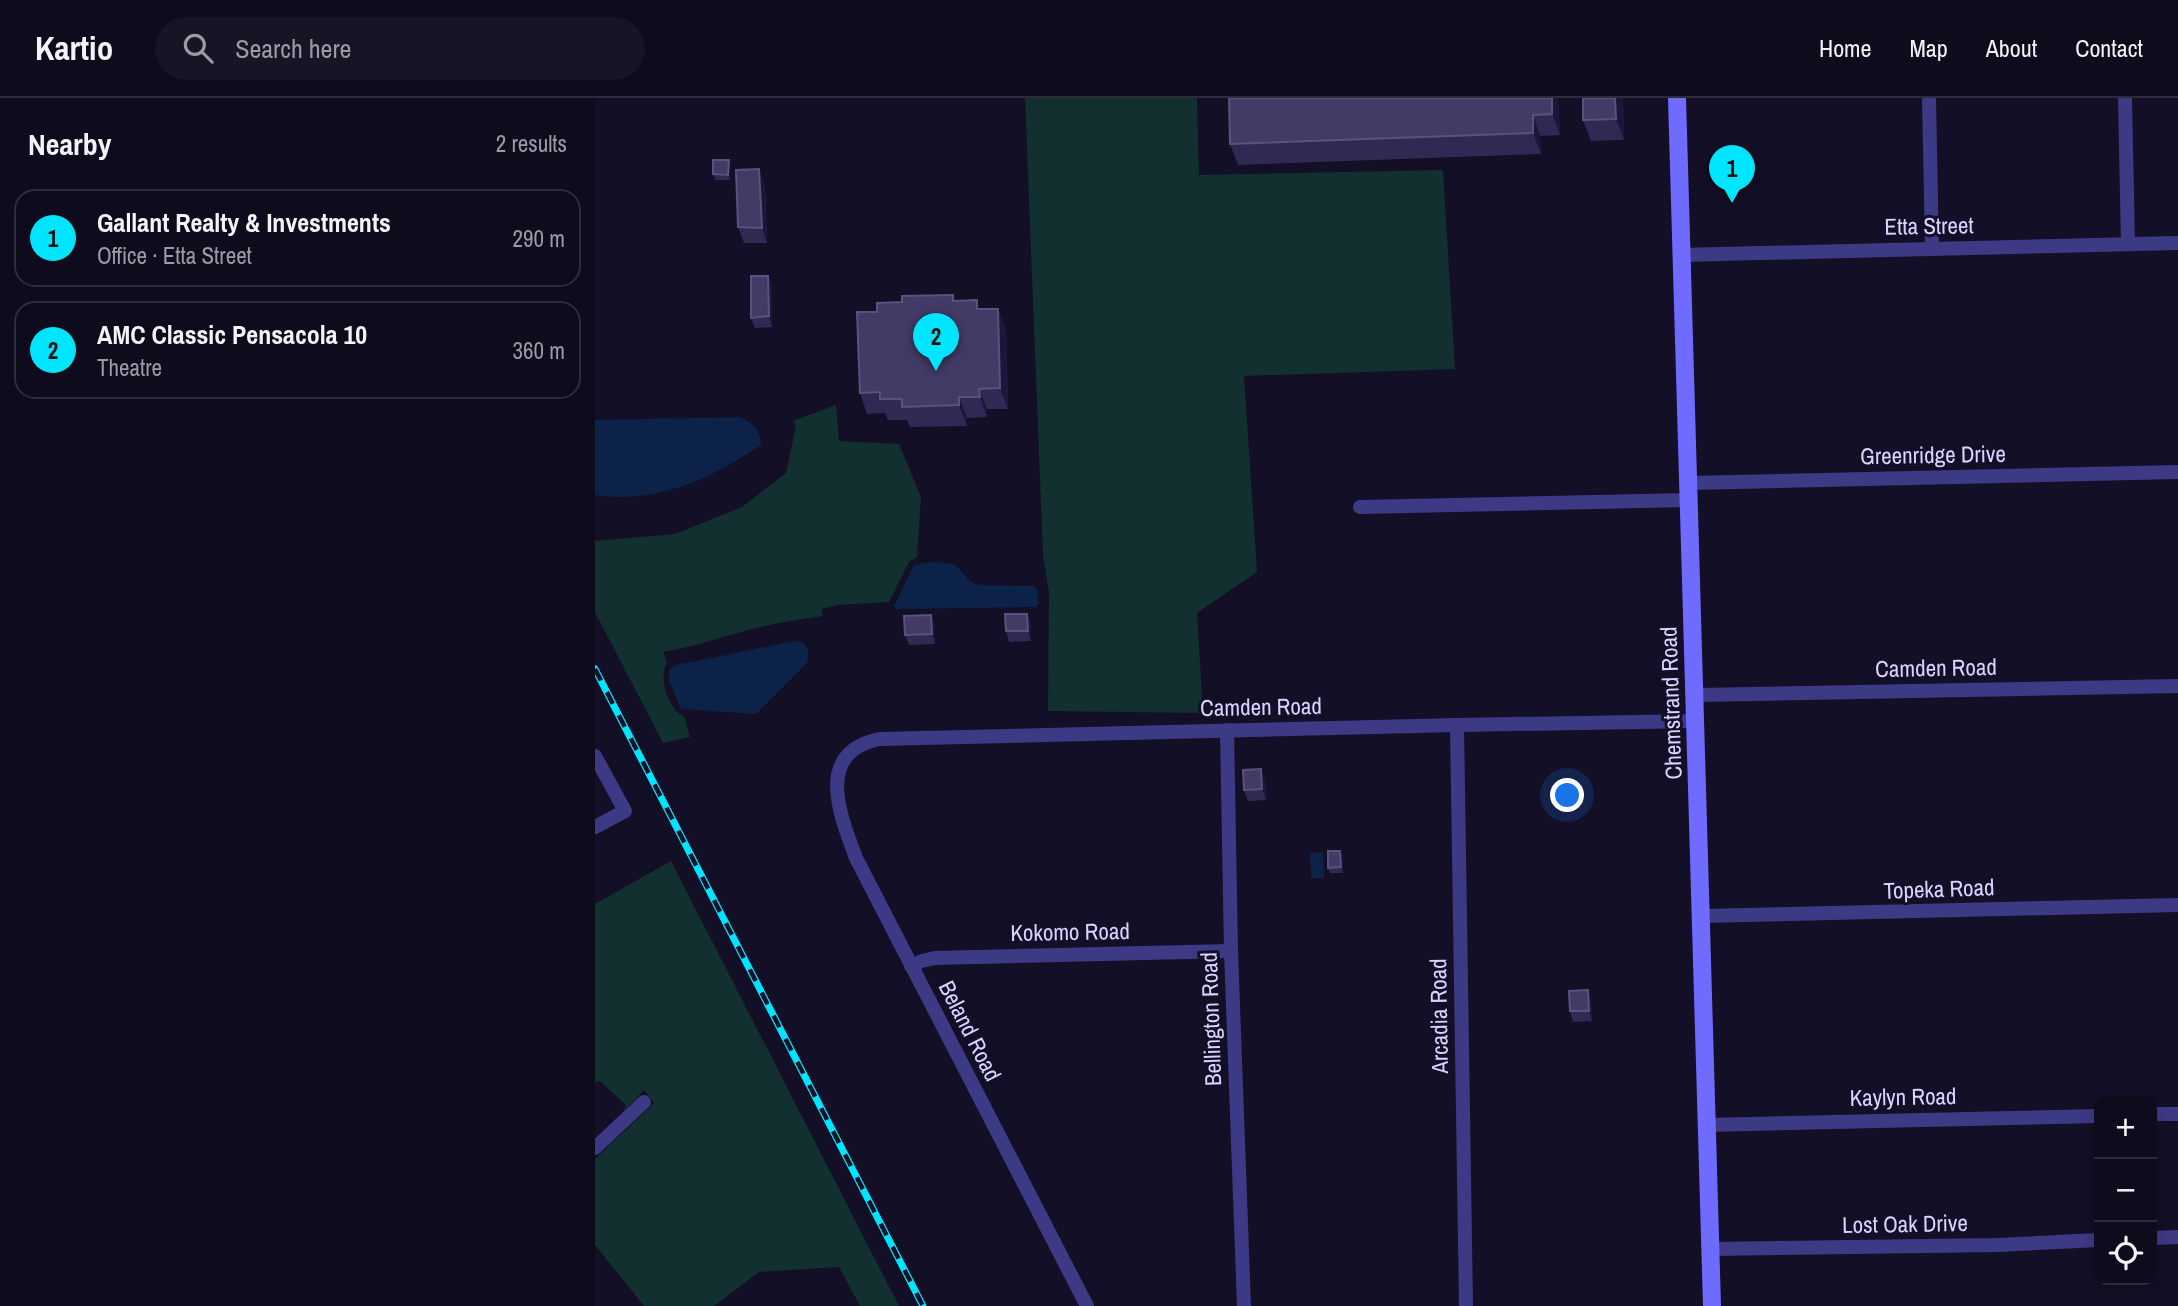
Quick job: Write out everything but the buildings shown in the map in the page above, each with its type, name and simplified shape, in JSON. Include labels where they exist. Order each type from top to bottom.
[{"type":"street","name":"Chemstrand Road","points":[[1677,98],[1712,1306]]},
{"type":"street","points":[[1929,98],[1932,249]]},
{"type":"street","points":[[2125,98],[2128,244]]},
{"type":"street","name":"Etta Street","points":[[1681,256],[2178,243]]},
{"type":"street","name":"Greenridge Drive","points":[[1360,507],[2178,472]]},
{"type":"street","name":"Camden Road","points":[[1696,695],[2178,685]]},
{"type":"street","name":"Camden Road","points":[[839,769],[845,757],[855,748],[865,742],[879,740],[1457,724],[1696,721]]},
{"type":"street","name":"Arcadia Road","points":[[1457,724],[1466,1306]]},
{"type":"street","name":"Bellington Road","points":[[1227,730],[1231,951],[1244,1306]]},
{"type":"street","points":[[595,756],[625,811],[595,827]]},
{"type":"street","name":"Beland Road","points":[[839,769],[836,781],[845,830],[856,858],[1087,1306]]},
{"type":"street","name":"Topeka Road","points":[[1702,916],[2178,905]]},
{"type":"street","name":"Kokomo Road","points":[[911,966],[935,958],[1231,951]]},
{"type":"street","points":[[595,1148],[644,1102]]},
{"type":"street","points":[[2157,1114],[2178,1114]]},
{"type":"street","name":"Kaylyn Road","points":[[1707,1125],[2094,1116]]},
{"type":"street","points":[[2157,1238],[2178,1237]]},
{"type":"street","name":"Lost Oak Drive","points":[[1710,1249],[1998,1245],[2094,1240]]},
{"type":"green space","points":[[1025,98],[1197,98],[1199,175],[1443,170],[1455,369],[1244,376],[1257,572],[1197,613],[1203,713],[1048,711],[1049,593],[1043,555]]},
{"type":"green space","points":[[836,405],[839,441],[899,444],[921,497],[917,557],[909,562],[889,602],[838,605],[821,609],[823,616],[758,628],[663,652],[667,663],[664,669],[666,692],[673,707],[684,716],[690,737],[663,743],[595,612],[595,541],[675,534],[742,507],[786,473],[796,426],[793,421]]},
{"type":"green space","points":[[671,861],[899,1306],[860,1306],[839,1267],[759,1272],[714,1306],[644,1306],[595,1245],[595,1159],[654,1103],[644,1090],[623,1112],[626,1105],[600,1081],[595,1082],[595,904]]},
{"type":"water","points":[[740,417],[755,428],[761,445],[723,468],[683,486],[661,492],[617,497],[595,495],[595,420]]},
{"type":"water","points":[[950,563],[979,585],[1034,586],[1039,603],[1036,607],[896,609],[894,606],[914,565]]},
{"type":"water","points":[[795,641],[806,646],[807,663],[756,714],[681,709],[669,681],[669,670],[675,666]]},
{"type":"water","points":[[1323,852],[1324,878],[1311,878],[1310,853]]},
{"type":"railway","points":[[595,669],[923,1306]]},
{"type":"place","name":"Gallant Realty & Investments","points":[[1732,203]]},
{"type":"place","name":"AMC Classic Pensacola 10","points":[[936,371]]}]
